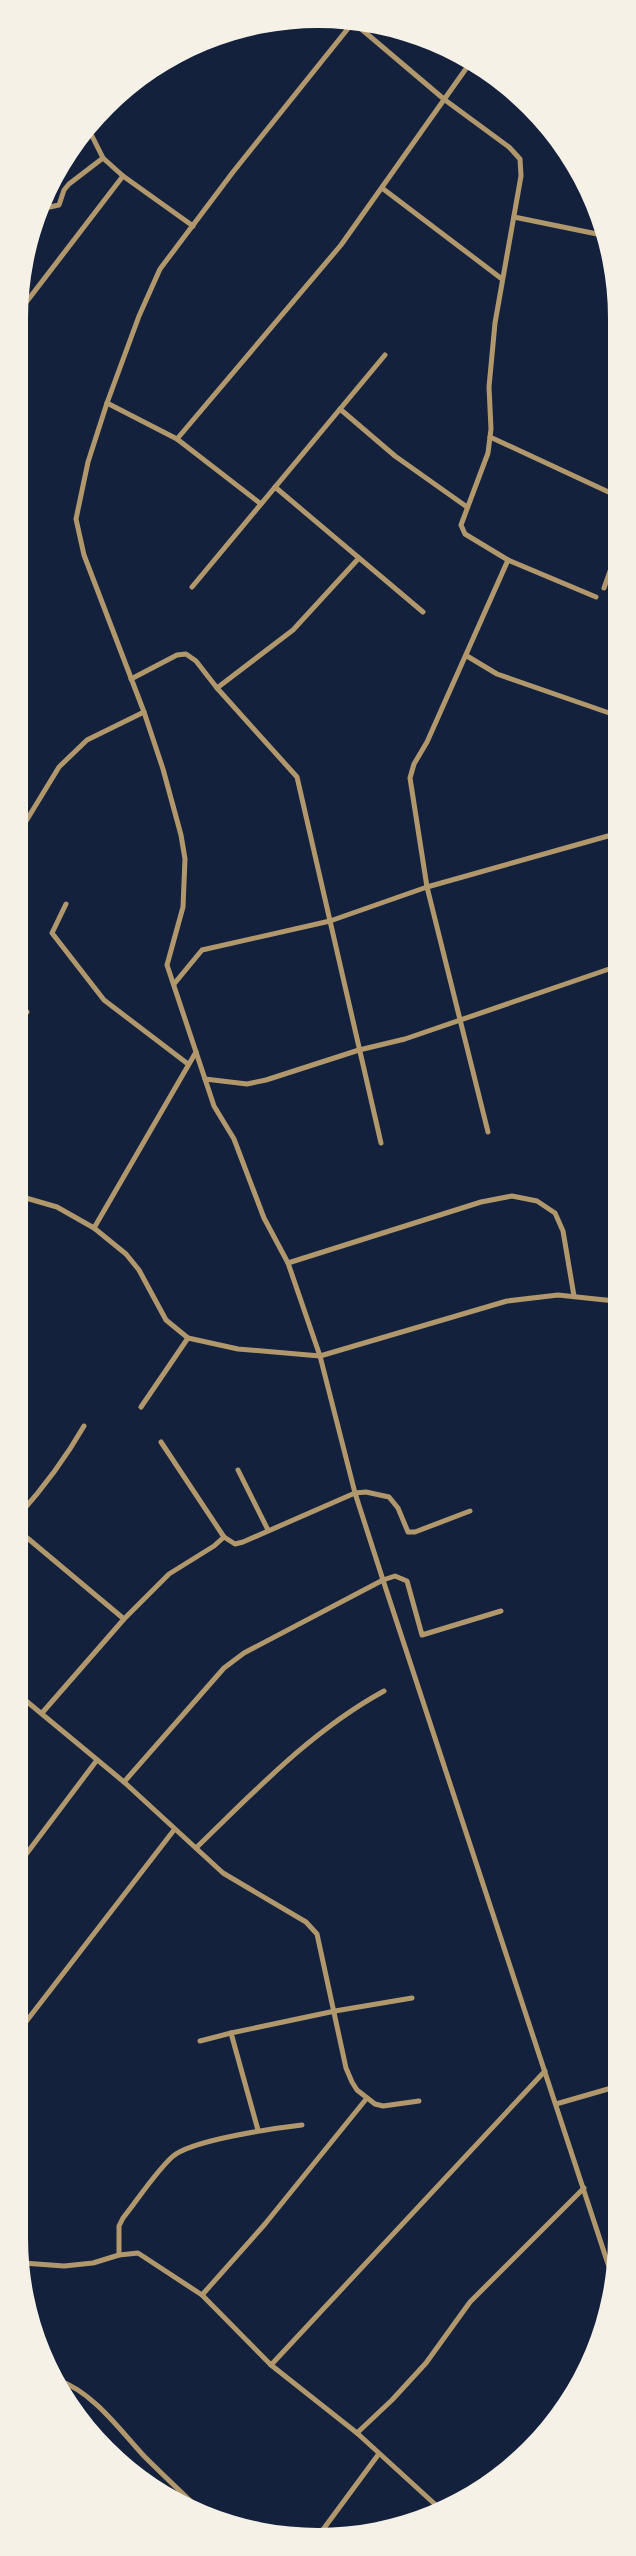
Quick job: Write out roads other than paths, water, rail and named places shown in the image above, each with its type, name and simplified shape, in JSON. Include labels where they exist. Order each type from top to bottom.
[{"type":"street","points":[[346,30],[160,269],[139,316],[107,403],[88,462],[76,519],[84,555],[144,712],[163,769],[185,859],[183,907],[167,965],[214,1106],[234,1139],[264,1218],[288,1263],[320,1356],[355,1493],[584,2188],[606,2263]]},
{"type":"street","points":[[367,33],[445,100],[509,147],[520,159],[521,176],[495,323],[489,387],[488,453],[461,525],[465,534],[508,560],[596,597]]},
{"type":"street","points":[[177,439],[341,245],[466,69]]},
{"type":"street","points":[[92,136],[104,158],[123,176],[194,226]]},
{"type":"street","points":[[51,207],[59,205],[64,190],[69,184],[104,158]]},
{"type":"street","points":[[29,298],[123,176]]},
{"type":"street","points":[[382,188],[502,279]]},
{"type":"street","points":[[514,217],[595,234]]},
{"type":"street","points":[[192,587],[385,355]]},
{"type":"street","points":[[107,403],[177,439],[261,504]]},
{"type":"street","points":[[340,409],[395,456],[467,507]]},
{"type":"street","points":[[490,437],[608,492]]},
{"type":"street","points":[[275,487],[423,612]]},
{"type":"street","points":[[217,688],[293,630],[359,558]]},
{"type":"street","points":[[488,1132],[427,886],[410,778],[414,764],[427,742],[467,656],[468,647],[508,560]]},
{"type":"street","points":[[604,588],[608,577]]},
{"type":"street","points":[[131,679],[177,655],[186,654],[196,661],[217,688],[297,777],[381,1143]]},
{"type":"street","points":[[467,656],[497,674],[608,713]]},
{"type":"street","points":[[28,818],[59,766],[87,740],[144,712]]},
{"type":"street","points":[[174,984],[202,950],[330,921],[427,886],[608,836]]},
{"type":"street","points":[[66,904],[52,933],[104,1000],[188,1064]]},
{"type":"street","points":[[205,1079],[247,1084],[359,1050],[405,1039],[608,969]]},
{"type":"street","points":[[94,1228],[196,1052]]},
{"type":"street","points":[[288,1263],[481,1202],[512,1196],[537,1201],[555,1213],[563,1231],[574,1296]]},
{"type":"street","points":[[28,1199],[57,1207],[94,1228],[126,1254],[139,1270],[166,1320],[188,1338],[249,1351],[320,1356],[507,1301],[558,1295],[608,1300]]},
{"type":"street","points":[[141,1407],[188,1338]]},
{"type":"street","points":[[28,1504],[50,1478],[84,1426]]},
{"type":"street","points":[[161,1442],[224,1537],[235,1544],[355,1493],[378,1493],[389,1497],[398,1508],[408,1532],[414,1532],[470,1511]]},
{"type":"street","points":[[238,1470],[268,1530]]},
{"type":"street","points":[[42,1713],[124,1619],[169,1574],[214,1546],[224,1537]]},
{"type":"street","points":[[28,1539],[124,1619]]},
{"type":"street","points":[[124,1782],[224,1668],[244,1653],[383,1580],[395,1575],[406,1581],[422,1635],[501,1611]]},
{"type":"street","points":[[196,1848],[284,1762],[350,1710],[384,1691]]},
{"type":"street","points":[[28,1702],[124,1782],[223,1873],[306,1922],[317,1934],[346,2068],[357,2090],[375,2104],[383,2106],[419,2101]]},
{"type":"street","points":[[28,1852],[97,1760]]},
{"type":"street","points":[[28,2019],[174,1830]]},
{"type":"street","points":[[200,2041],[335,2011],[412,1998]]},
{"type":"street","points":[[231,2033],[258,2130]]},
{"type":"street","points":[[271,2365],[545,2071]]},
{"type":"street","points":[[556,2104],[608,2089]]},
{"type":"street","points":[[202,2295],[265,2224],[367,2098]]},
{"type":"street","points":[[119,2255],[119,2226],[123,2218],[174,2155],[193,2147],[258,2130],[302,2125]]},
{"type":"street","points":[[357,2433],[426,2363],[471,2302],[584,2188]]},
{"type":"street","points":[[30,2263],[64,2266],[93,2263],[119,2255],[138,2253],[202,2295],[271,2365],[357,2433],[378,2455],[434,2503]]},
{"type":"street","points":[[68,2384],[90,2399],[184,2495]]},
{"type":"street","points":[[324,2528],[378,2455]]}]
